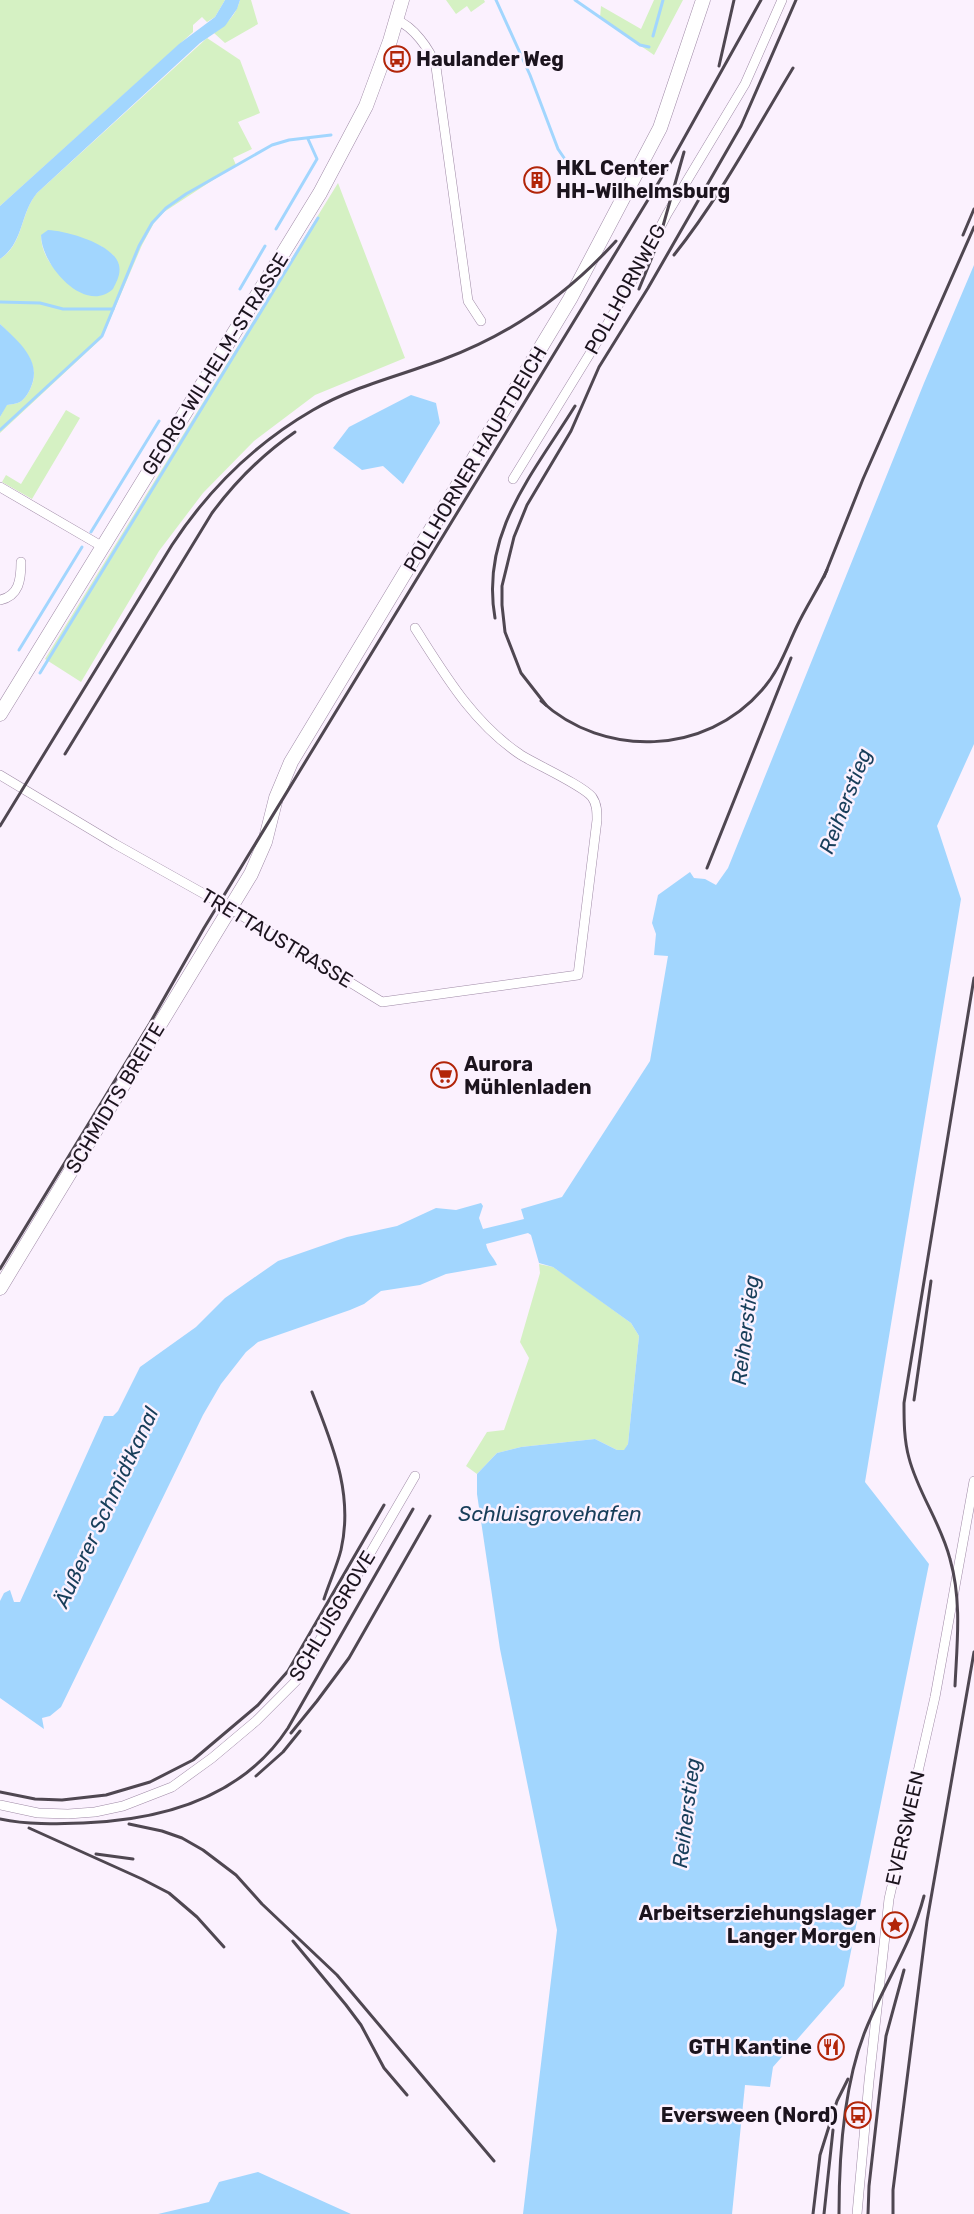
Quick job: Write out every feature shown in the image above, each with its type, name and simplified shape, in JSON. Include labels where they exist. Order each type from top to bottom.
[{"type":"main road","name":"POLLHORNER HAUPTDEICH","points":[[231,909],[265,842],[276,798],[291,762],[544,346],[655,138],[677,81],[703,0]]},
{"type":"main road","name":"GEORG-WILHELM-STRASSE","points":[[0,714],[320,193],[366,106],[396,20],[399,1]]},
{"type":"main road","name":"SCHMIDTS BREITE","points":[[0,1288],[231,909]]},
{"type":"street","name":"POLLHORNWEG","points":[[513,479],[597,342],[667,214],[745,84],[782,0]]},
{"type":"street","points":[[396,20],[409,27],[429,52],[436,67],[468,301],[481,321]]},
{"type":"street","points":[[0,487],[103,547]]},
{"type":"street","points":[[0,600],[14,593],[21,575],[21,562]]},
{"type":"street","name":"TRETTAUSTRASSE","points":[[0,775],[115,844],[231,909],[382,1002],[578,975],[597,820],[595,801],[586,792],[519,754],[482,723],[451,685],[416,627]]},
{"type":"street","name":"SCHLUISGROVE","points":[[0,1805],[38,1813],[68,1814],[123,1806],[172,1787],[212,1758],[256,1721],[296,1681],[415,1476]]},
{"type":"street","name":"EVERSWEEN","points":[[857,2214],[868,2081],[889,1899],[935,1697],[974,1481]]},
{"type":"green space","points":[[0,0],[225,0],[215,17],[207,22],[202,17],[193,25],[193,32],[0,206]]},
{"type":"green space","points":[[240,0],[251,0],[258,24],[225,43],[214,33],[230,19]]},
{"type":"green space","points":[[446,0],[484,0],[485,2],[471,12],[467,6],[456,14]]},
{"type":"green space","points":[[654,0],[683,0],[654,55],[600,18],[601,6],[641,29]]},
{"type":"green space","points":[[207,38],[240,60],[260,113],[238,122],[252,149],[233,158],[236,165],[164,212],[154,223],[142,245],[102,338],[0,433],[0,417],[6,405],[18,403],[24,399],[34,378],[31,360],[26,352],[0,324],[0,259],[14,245],[27,210],[37,193]],"holes":[[[41,235],[101,246],[114,256],[90,295],[64,279],[50,263],[45,255]]]},
{"type":"green space","points":[[338,183],[405,358],[315,395],[254,441],[203,493],[159,551],[81,682],[45,659]]},
{"type":"green space","points":[[66,410],[80,418],[32,499],[2,482],[6,475],[21,484]]},
{"type":"green space","points":[[539,1264],[553,1267],[572,1280],[631,1323],[639,1336],[628,1444],[624,1451],[595,1439],[521,1447],[497,1453],[477,1474],[466,1466],[487,1432],[504,1430],[529,1358],[520,1342],[540,1273]]},
{"type":"water","points":[[225,0],[240,0],[237,9],[225,26],[200,43],[37,193],[27,210],[14,245],[0,259],[0,206],[179,44],[215,17]]},
{"type":"water","points":[[48,230],[89,240],[108,251],[119,265],[118,277],[113,289],[102,295],[90,296],[66,283],[48,260],[43,247],[41,235]]},
{"type":"water","points":[[974,265],[974,744],[937,826],[961,899],[865,1482],[929,1564],[844,1986],[773,2067],[770,2087],[745,2085],[732,2214],[523,2214],[557,1930],[500,1649],[477,1494],[477,1474],[497,1453],[521,1447],[595,1439],[617,1450],[624,1450],[628,1444],[639,1336],[631,1323],[553,1267],[539,1263],[531,1235],[528,1233],[486,1244],[497,1265],[446,1274],[420,1285],[381,1291],[364,1304],[350,1310],[258,1342],[246,1352],[221,1384],[203,1415],[61,1707],[50,1716],[42,1718],[44,1729],[0,1698],[0,1601],[4,1593],[10,1590],[14,1602],[20,1602],[104,1416],[113,1416],[118,1411],[140,1367],[196,1327],[225,1298],[278,1261],[347,1237],[397,1226],[436,1208],[456,1210],[481,1203],[483,1206],[479,1218],[483,1229],[524,1219],[521,1209],[562,1197],[650,1061],[668,956],[654,955],[656,934],[652,923],[658,895],[690,872],[694,878],[705,879],[716,885],[728,868]]},
{"type":"water","points":[[0,324],[26,352],[34,368],[34,377],[22,401],[7,405],[0,417]]},
{"type":"water","points":[[411,395],[436,403],[440,423],[403,484],[383,466],[362,470],[333,448],[349,427]]},
{"type":"water","points":[[258,2172],[351,2214],[158,2214],[209,2202],[219,2182]]},
{"type":"waterway","points":[[496,0],[530,75],[558,149],[575,174]]},
{"type":"waterway","points":[[575,0],[640,45],[649,47]]},
{"type":"waterway","points":[[653,36],[663,0]]},
{"type":"waterway","points":[[0,430],[102,336],[139,246],[152,223],[166,208],[186,194],[272,145],[289,140],[331,135]]},
{"type":"waterway","points":[[276,229],[317,159],[308,139]]},
{"type":"waterway","points":[[40,673],[318,218]]},
{"type":"waterway","points":[[240,289],[265,246]]},
{"type":"waterway","points":[[0,302],[40,303],[63,309],[113,309]]},
{"type":"waterway","points":[[91,532],[159,421]]},
{"type":"waterway","points":[[19,650],[82,547]]},
{"type":"railway","points":[[719,66],[734,0]]},
{"type":"railway","points":[[0,1269],[150,1023],[204,928],[668,167],[761,0]]},
{"type":"railway","points":[[546,705],[521,673],[505,632],[502,586],[514,537],[527,505],[571,431],[599,367],[648,288],[741,126],[796,0]]},
{"type":"railway","points":[[674,255],[722,187],[793,68]]},
{"type":"railway","points":[[639,289],[659,240],[684,152]]},
{"type":"railway","points":[[963,235],[974,209]]},
{"type":"railway","points":[[824,577],[863,479],[974,227]]},
{"type":"railway","points":[[0,826],[172,545],[201,505],[235,469],[272,437],[313,410],[361,388],[469,349],[515,325],[558,295],[616,241]]},
{"type":"railway","points":[[495,618],[492,587],[495,559],[503,531],[527,481],[575,406]]},
{"type":"railway","points":[[65,754],[212,513],[250,469],[295,432]]},
{"type":"railway","points":[[541,701],[566,720],[594,733],[624,740],[654,742],[684,737],[713,727],[739,712],[768,683],[827,570]]},
{"type":"railway","points":[[707,868],[791,658]]},
{"type":"railway","points":[[955,1686],[958,1622],[954,1575],[946,1546],[909,1458],[905,1437],[904,1403],[974,978]]},
{"type":"railway","points":[[914,1400],[931,1281]]},
{"type":"railway","points":[[312,1392],[339,1469],[345,1509],[341,1550],[324,1599]]},
{"type":"railway","points":[[0,1792],[35,1799],[62,1800],[106,1795],[150,1782],[193,1760],[258,1705],[288,1671],[384,1505]]},
{"type":"railway","points":[[0,1819],[62,1824],[142,1817],[198,1801],[248,1772],[269,1752],[288,1728],[413,1509]]},
{"type":"railway","points":[[291,1733],[349,1658],[430,1516]]},
{"type":"railway","points":[[893,2214],[893,2190],[927,1921],[974,1652]]},
{"type":"railway","points":[[256,1776],[283,1752],[300,1731]]},
{"type":"railway","points":[[129,1824],[182,1838],[203,1850],[236,1875],[262,1904],[337,1975],[494,2161]]},
{"type":"railway","points":[[29,1828],[169,1893],[197,1917],[224,1947]]},
{"type":"railway","points":[[96,1854],[133,1859]]},
{"type":"railway","points":[[839,2214],[844,2123],[857,2054],[871,2017],[912,1932],[924,1896]]},
{"type":"railway","points":[[293,1941],[361,2025],[384,2068],[407,2095]]},
{"type":"railway","points":[[868,2214],[869,2186],[886,2036],[904,1970]]},
{"type":"railway","points":[[813,2214],[820,2155],[837,2101],[848,2079]]},
{"type":"railway","points":[[824,2214],[833,2130]]},
{"type":"place","name":"Haulander Weg","points":[[397,59]]},
{"type":"place","name":"HKL Center HH-Wilhelmsburg","points":[[537,180]]},
{"type":"place","name":"Aurora Mühlenladen","points":[[444,1075]]},
{"type":"place","name":"Arbeitserziehungslager Langer Morgen","points":[[895,1925]]},
{"type":"place","name":"GTH Kantine","points":[[831,2047]]},
{"type":"place","name":"Eversween (Nord)","points":[[858,2115]]},
{"type":"water label","name":"Reiherstieg","points":[[845,801]]},
{"type":"water label","name":"Reiherstieg","points":[[745,1330]]},
{"type":"water label","name":"Äußerer Schmidtkanal","points":[[106,1507]]},
{"type":"water label","name":"Schluisgrovehafen","points":[[550,1513]]},
{"type":"water label","name":"Reiherstieg","points":[[686,1813]]}]
